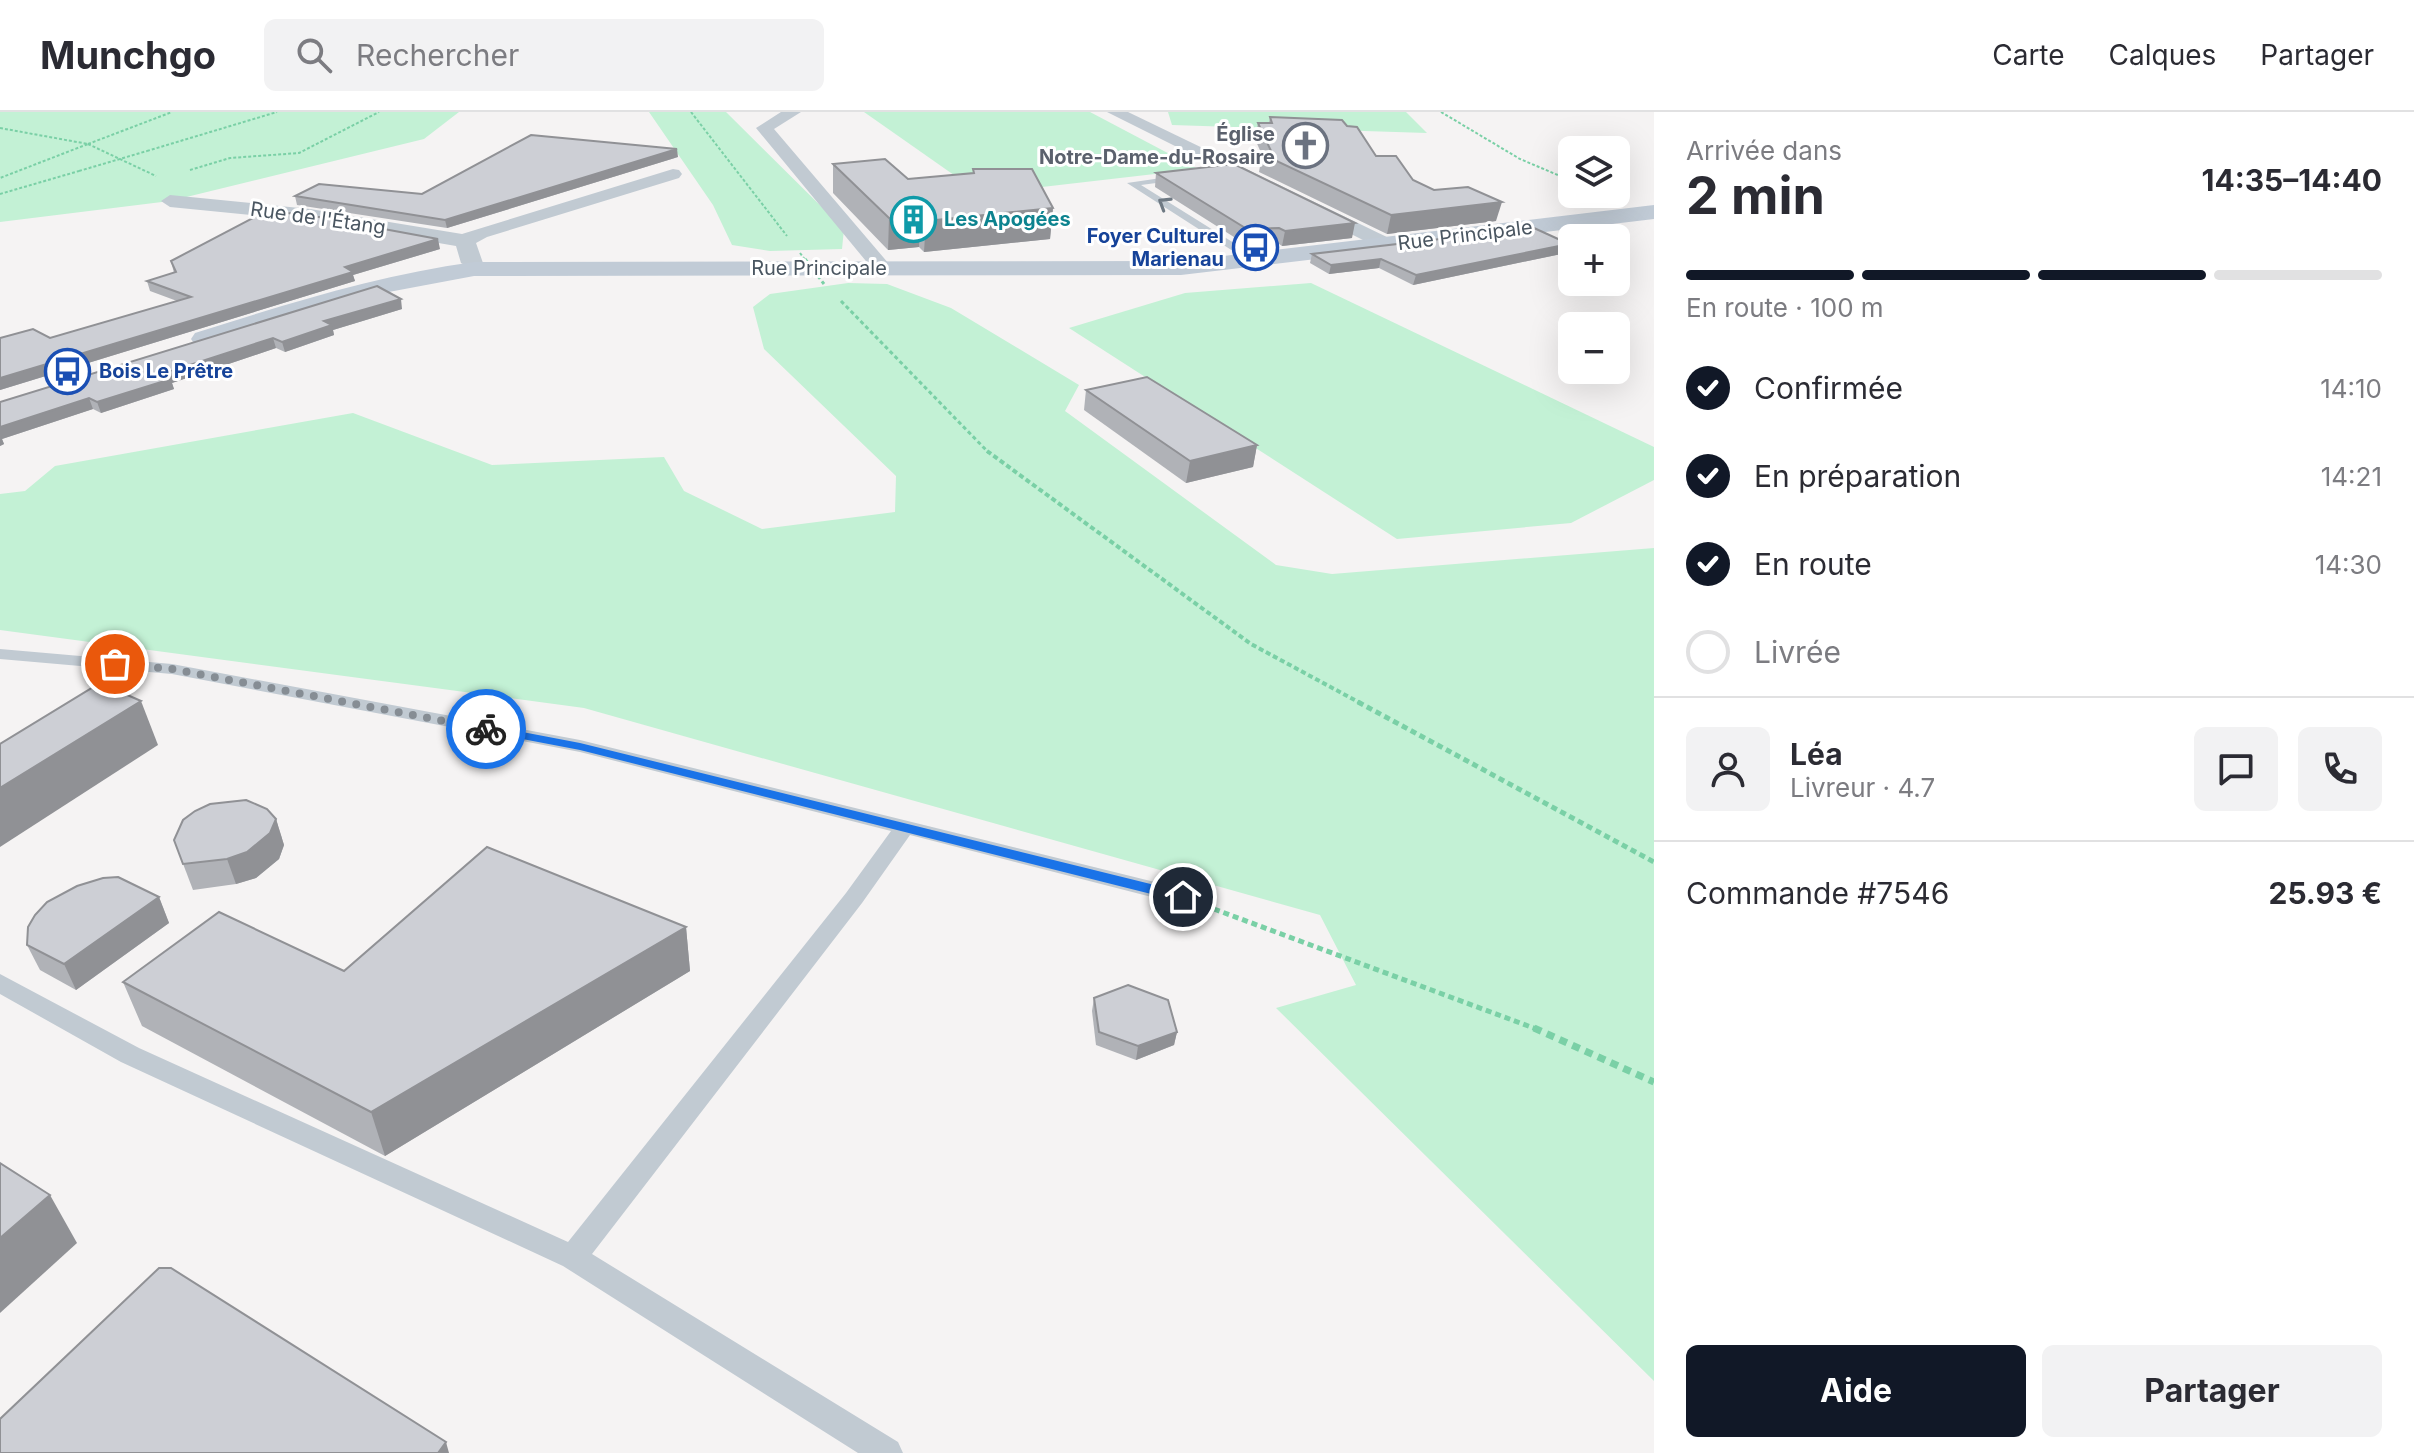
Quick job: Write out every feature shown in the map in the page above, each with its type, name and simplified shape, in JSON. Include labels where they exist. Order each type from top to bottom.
[{"type":"main road","name":"Rue Principale","points":[[182,347],[378,285],[474,269],[1127,270],[1254,260],[1654,212]]},
{"type":"street","points":[[793,112],[764,128],[882,268]]},
{"type":"street","points":[[1115,112],[1386,244]]},
{"type":"street","points":[[474,269],[465,241],[480,233],[673,174]]},
{"type":"street","name":"Rue de l'Étang","points":[[170,201],[310,215],[465,241]]},
{"type":"lane","points":[[1206,174],[1235,171]]},
{"type":"lane","points":[[1191,176],[1132,183],[1254,260]]},
{"type":"lane","points":[[0,654],[172,669],[580,746],[1183,897]]},
{"type":"lane","points":[[573,1257],[854,898],[904,828]]},
{"type":"lane","points":[[0,983],[130,1055],[573,1257],[887,1453]]},
{"type":"path","points":[[0,178],[172,112]]},
{"type":"path","points":[[0,194],[277,112]]},
{"type":"path","points":[[0,128],[88,144],[163,179],[230,158],[299,153],[379,112]]},
{"type":"path","points":[[691,112],[791,240]]},
{"type":"path","points":[[1441,112],[1520,159],[1558,175]]},
{"type":"path","points":[[163,179],[159,199],[170,201]]},
{"type":"path","points":[[800,253],[824,284]]},
{"type":"path","points":[[835,295],[993,458],[1251,644],[1654,862]]},
{"type":"path","points":[[1183,897],[1553,1035],[1654,1082]]},
{"type":"green space","points":[[0,112],[459,112],[424,139],[170,201],[0,222]]},
{"type":"green space","points":[[649,112],[726,112],[844,229],[842,249],[770,251],[732,245],[713,205]]},
{"type":"green space","points":[[864,112],[1090,112],[1198,169],[981,194]]},
{"type":"green space","points":[[1168,112],[1406,112],[1427,133],[1172,125]]},
{"type":"green space","points":[[848,283],[887,284],[951,308],[1079,385],[1065,411],[1276,565],[1332,574],[1654,548],[1654,1381],[1276,1008],[1356,985],[1320,915],[584,708],[0,630],[0,494],[25,491],[55,466],[353,413],[492,465],[664,457],[684,491],[762,529],[895,512],[896,476],[764,349],[753,307],[770,294]]},
{"type":"green space","points":[[1311,283],[1654,447],[1654,480],[1571,523],[1397,539],[1069,328],[1185,293]]},
{"type":"building","points":[[1270,117],[1342,120],[1347,126],[1357,127],[1376,156],[1396,156],[1413,180],[1434,190],[1468,187],[1502,202],[1391,215],[1262,154],[1272,153],[1258,123],[1272,123]]},
{"type":"building","points":[[531,135],[677,149],[445,220],[295,196],[319,184],[422,194]]},
{"type":"building","points":[[885,159],[908,179],[974,173],[973,169],[1032,169],[1053,208],[926,221],[920,215],[889,218],[833,164]]},
{"type":"building","points":[[1234,164],[1355,223],[1285,231],[1279,228],[1247,229],[1156,173]]},
{"type":"building","points":[[266,211],[308,215],[438,239],[345,267],[353,272],[0,378],[0,338],[33,329],[50,338],[191,297],[147,281],[176,272],[171,261]]},
{"type":"building","points":[[1534,228],[1558,239],[1558,246],[1416,275],[1381,259],[1331,265],[1312,254]]},
{"type":"building","points":[[377,286],[401,299],[324,321],[332,325],[282,342],[273,338],[162,374],[171,379],[97,402],[89,398],[0,427],[0,402]]},
{"type":"building","points":[[1147,377],[1257,445],[1190,461],[1086,390]]},
{"type":"building","points":[[100,683],[141,701],[0,788],[0,744]]},
{"type":"building","points":[[246,800],[267,809],[276,819],[270,833],[247,852],[227,859],[183,864],[174,840],[183,820],[210,804]]},
{"type":"building","points":[[487,847],[686,927],[371,1112],[123,982],[219,912],[344,971]]},
{"type":"building","points":[[118,877],[159,897],[64,964],[27,945],[28,927],[47,902],[77,886]]},
{"type":"building","points":[[1128,985],[1168,1000],[1177,1032],[1138,1046],[1099,1032],[1094,998]]},
{"type":"building","points":[[0,1163],[50,1195],[0,1238]]},
{"type":"building","points":[[159,1268],[171,1268],[446,1442],[438,1453],[0,1453],[0,1419]]},
{"type":"way so far","points":[[115,664],[172,669],[486,729]]},
{"type":"place","name":"Église Notre-Dame-du-Rosaire","points":[[1306,145]]},
{"type":"place","name":"Les Apogées","points":[[913,219]]},
{"type":"place","name":"Foyer Culturel Marienau","points":[[1255,248]]},
{"type":"place","name":"Bois Le Prêtre","points":[[68,371]]},
{"type":"route","points":[[486,729],[580,746],[1183,897]]}]
